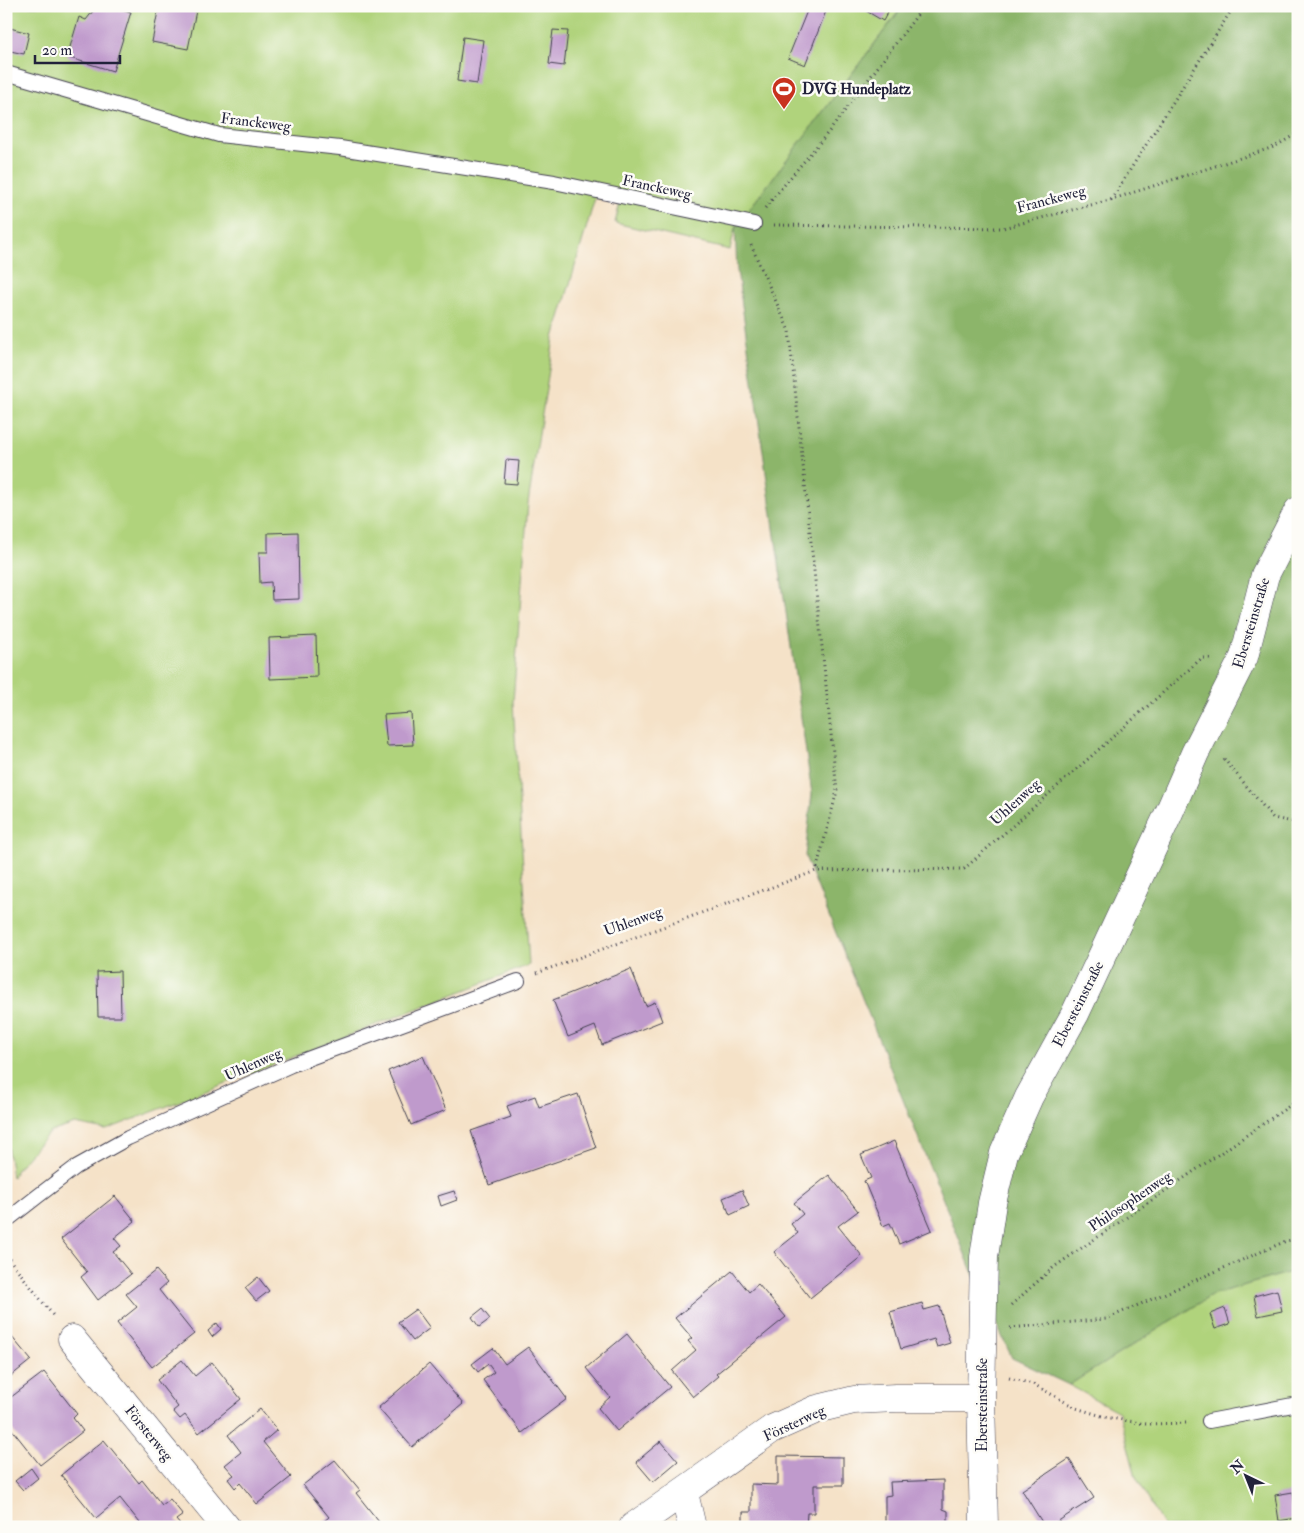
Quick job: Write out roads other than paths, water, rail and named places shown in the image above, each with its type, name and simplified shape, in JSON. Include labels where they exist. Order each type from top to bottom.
[{"type":"street","name":"Ebersteinstraße","points":[[984,1527],[981,1386],[984,1257],[992,1203],[1004,1153],[1029,1097],[1075,1014],[1205,734],[1244,657],[1265,575],[1298,511]]},
{"type":"street","name":"Försterweg","points":[[72,1339],[226,1527]]},
{"type":"street","name":"Försterweg","points":[[633,1527],[684,1493],[772,1429],[817,1409],[863,1400],[896,1398],[981,1386]]},
{"type":"street","points":[[684,1493],[692,1527]]},
{"type":"lane","name":"Franckeweg","points":[[6,73],[219,135],[340,148],[554,182],[754,224]]},
{"type":"lane","name":"Uhlenweg","points":[[6,1221],[76,1167],[128,1138],[290,1065],[518,981]]},
{"type":"lane","points":[[1209,1421],[1298,1404]]},
{"type":"place","name":"DVG Hundeplatz","points":[[784,110]]}]
